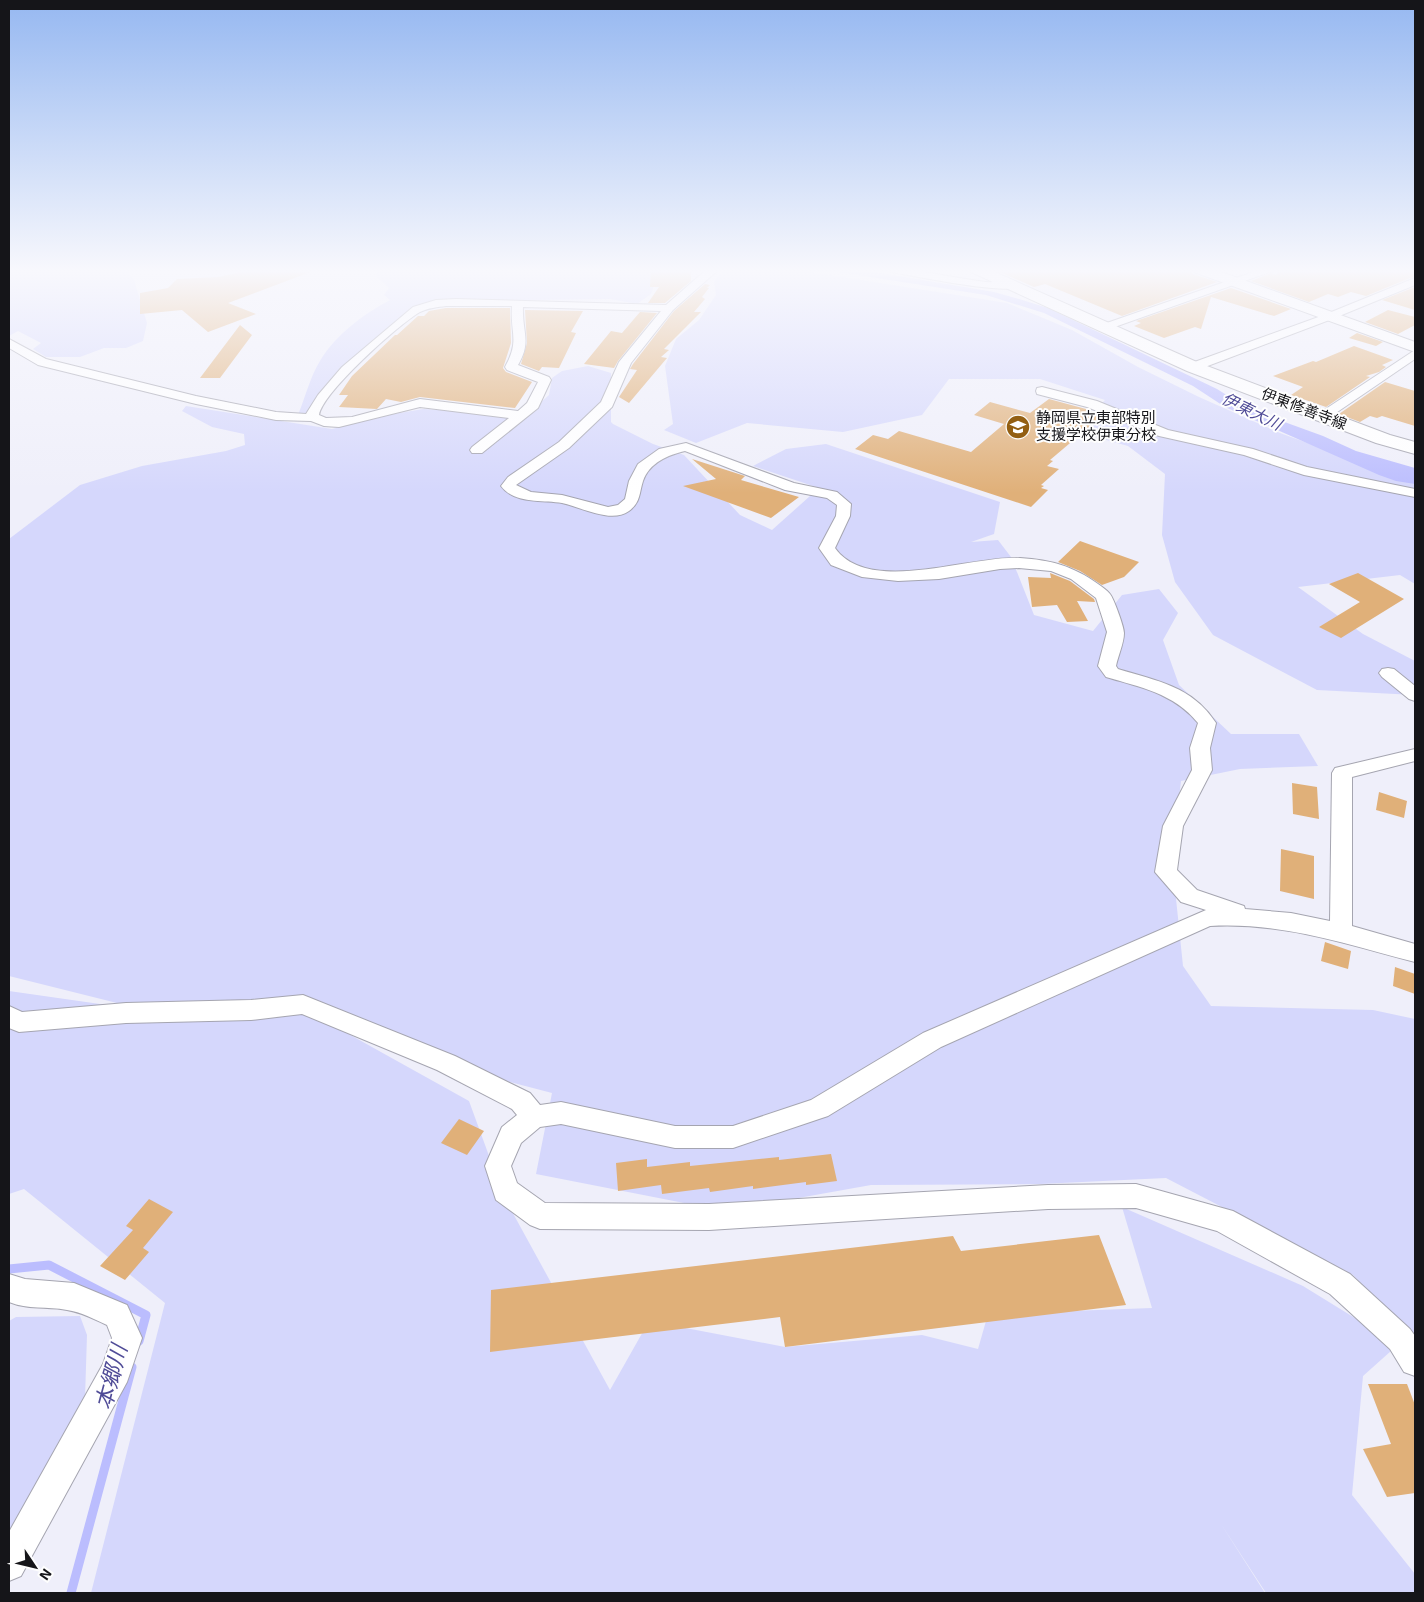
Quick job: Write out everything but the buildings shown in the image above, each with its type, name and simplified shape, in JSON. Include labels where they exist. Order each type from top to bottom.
[{"type":"main road","name":"伊東修善寺線","points":[[1141,344],[1193,367],[1383,439],[1415,448]]},
{"type":"street","points":[[10,344],[42,362],[196,400],[276,416],[307,418]]},
{"type":"street","points":[[378,344],[336,380],[312,413],[313,417],[324,422],[339,423],[420,403],[519,415]]},
{"type":"street","points":[[477,450],[533,405],[545,380],[511,366],[519,353],[521,344]]},
{"type":"street","points":[[640,344],[625,362],[607,404],[564,445],[513,480],[508,486],[514,491],[530,496],[562,499],[608,511],[622,509],[632,500],[636,481],[643,467],[664,452],[686,447],[790,487],[832,495],[844,504],[844,516],[827,548],[837,562],[862,572],[898,576],[939,574],[1000,564],[1019,563],[1054,567],[1077,576],[1103,596],[1113,623],[1116,632],[1107,666],[1112,673],[1151,683],[1173,694],[1202,715],[1207,723],[1200,748],[1202,770],[1173,826],[1166,872],[1189,896],[1251,917],[1341,932],[1415,954]]},
{"type":"street","points":[[1193,367],[1256,344]]},
{"type":"street","points":[[1322,416],[1415,354]]},
{"type":"street","points":[[1042,391],[1092,404],[1164,433],[1248,452],[1304,471],[1415,493]]},
{"type":"street","points":[[1388,673],[1415,695]]},
{"type":"street","points":[[1341,932],[1342,773],[1415,755]]},
{"type":"street","points":[[1251,917],[1207,918],[1199,921],[932,1040],[820,1108],[733,1137],[675,1137],[561,1113],[534,1117],[511,1135],[498,1166],[506,1191],[540,1216],[630,1218],[709,1216],[1048,1197],[1136,1196],[1223,1220],[1340,1284],[1400,1339],[1415,1361]]},
{"type":"street","points":[[9,1016],[19,1022],[126,1013],[251,1010],[303,1004],[446,1063],[521,1101],[534,1117]]},
{"type":"street","points":[[9,1288],[14,1291],[36,1295],[73,1296],[117,1315],[127,1338],[116,1371],[9,1564]]},
{"type":"shaded area","points":[[40,344],[136,344],[126,348],[104,348],[80,357],[46,357],[33,349]]},
{"type":"shaded area","points":[[332,344],[372,344],[329,381],[318,394],[307,414],[298,415],[313,374]]},
{"type":"shaded area","points":[[674,344],[1097,344],[1138,367],[1199,397],[1280,433],[1415,482],[1415,584],[1400,575],[1298,587],[1363,634],[1415,661],[1415,695],[1317,690],[1213,635],[1175,582],[1162,535],[1165,474],[1128,446],[1085,434],[1085,421],[1105,400],[1040,379],[949,379],[922,415],[843,432],[747,423],[696,443],[664,430],[673,424],[665,366]]},
{"type":"shaded area","points":[[588,366],[611,373],[611,422],[613,424],[653,444],[684,455],[740,515],[772,530],[819,488],[753,466],[786,449],[826,444],[1000,502],[994,534],[971,542],[998,540],[1011,557],[1034,615],[1093,631],[1122,595],[1159,589],[1178,613],[1163,640],[1179,685],[1231,734],[1299,734],[1318,766],[1240,769],[1181,781],[1172,860],[1183,966],[1211,1006],[1373,1010],[1415,1019],[1415,1340],[1353,1275],[1166,1178],[1040,1184],[871,1185],[725,1211],[536,1174],[552,1093],[456,1068],[300,1007],[469,1101],[504,1197],[610,1390],[649,1321],[785,1347],[922,1335],[978,1349],[988,1314],[1152,1308],[1122,1207],[1303,1286],[1363,1323],[1391,1351],[1363,1376],[1352,1495],[1415,1574],[1415,1593],[1266,1593],[1221,1524],[1265,1593],[91,1593],[165,1303],[24,1189],[9,1194],[9,991],[149,1011],[9,976],[9,539],[80,485],[142,466],[226,451],[245,445],[244,434],[212,427],[182,411],[186,406],[332,429],[388,415],[423,409],[459,411],[504,418],[532,410],[549,395],[552,378],[562,371]]},
{"type":"shaded area","points":[[80,1316],[87,1335],[85,1398],[9,1533],[9,1321],[16,1317]]},
{"type":"water","name":"伊東大川","points":[[1107,344],[1123,344],[1217,389],[1236,401],[1265,415],[1323,436],[1356,451],[1415,468],[1415,484],[1396,481],[1379,475],[1225,407],[1193,386]]},
{"type":"waterway","name":"本郷川","points":[[9,1269],[49,1265],[146,1315],[139,1341]]},
{"type":"waterway","name":"本郷川","points":[[71,1593],[132,1367]]},
{"type":"place","name":"静岡県立東部特別 支援学校伊東分校","points":[[1018,427]]}]
